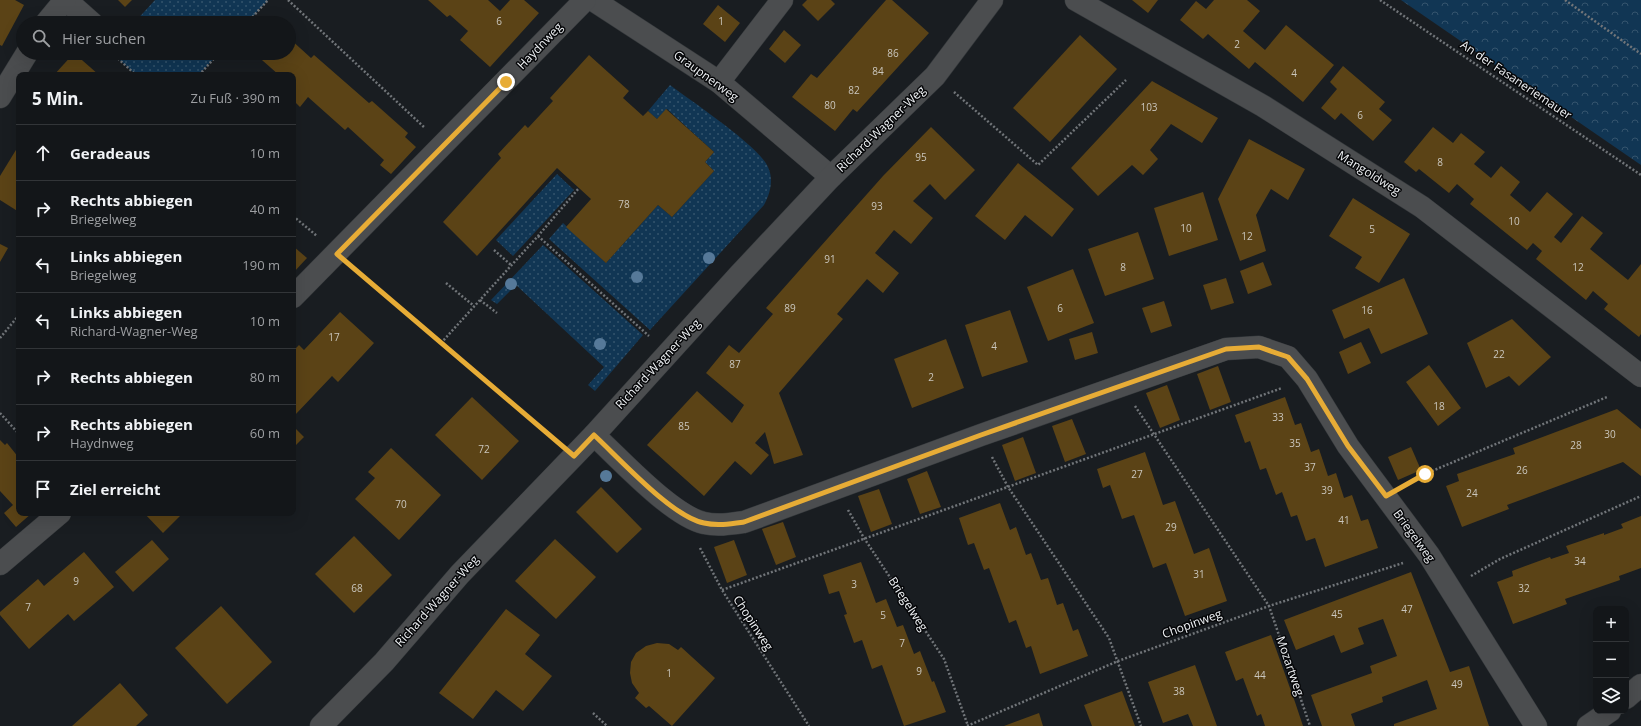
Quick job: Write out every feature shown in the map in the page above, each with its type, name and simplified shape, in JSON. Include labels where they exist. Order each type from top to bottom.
[{"type":"street","points":[[52,16],[66,0],[84,16]]},
{"type":"street","name":"Haydnweg","points":[[296,294],[585,0]]},
{"type":"street","name":"Graupnerweg","points":[[593,0],[719,82],[831,177]]},
{"type":"street","points":[[719,82],[782,0]]},
{"type":"street","name":"Richard-Wagner-Weg","points":[[321,726],[384,662],[460,574],[594,435],[740,274],[831,177],[935,76],[992,0]]},
{"type":"street","name":"Mangoldweg","points":[[1076,0],[1263,106],[1422,207],[1641,376]]},
{"type":"street","points":[[0,97],[23,60]]},
{"type":"street","name":"Briegelweg","points":[[594,435],[668,504],[687,516],[702,523],[716,525],[744,522],[835,487],[1226,349],[1259,347],[1288,357],[1307,379],[1348,446],[1429,555],[1536,726]]},
{"type":"street","points":[[0,564],[56,516]]},
{"type":"street","points":[[1629,695],[1641,685]]},
{"type":"street","points":[[1588,726],[1606,714]]},
{"type":"path","points":[[253,16],[268,0]]},
{"type":"path","points":[[288,0],[444,145]]},
{"type":"path","name":"An der Fasaneriemauer","points":[[1380,0],[1641,175]]},
{"type":"path","points":[[1565,0],[1641,54]]},
{"type":"path","points":[[120,60],[133,72]]},
{"type":"path","points":[[202,72],[213,60]]},
{"type":"path","points":[[935,76],[1038,165],[1126,80]]},
{"type":"path","points":[[441,343],[538,236],[579,188]]},
{"type":"path","points":[[296,219],[574,456]]},
{"type":"path","points":[[538,236],[668,354]]},
{"type":"path","points":[[494,250],[511,265]]},
{"type":"path","points":[[446,283],[474,306]]},
{"type":"path","points":[[480,300],[497,313]]},
{"type":"path","points":[[0,338],[16,319]]},
{"type":"path","points":[[722,590],[1307,379]]},
{"type":"path","points":[[1122,386],[1269,606]]},
{"type":"path","points":[[1386,496],[1425,474],[1607,397]]},
{"type":"path","points":[[0,413],[16,431]]},
{"type":"path","points":[[981,435],[1008,487],[1109,638],[1141,726]]},
{"type":"path","name":"Briegelweg","points":[[835,487],[864,538],[944,660],[968,726]]},
{"type":"path","points":[[1450,588],[1500,559],[1641,496]]},
{"type":"path","name":"Chopinweg","points":[[702,523],[700,548],[722,590],[809,726]]},
{"type":"path","name":"Chopinweg","points":[[968,726],[1118,661],[1269,606],[1429,555]]},
{"type":"path","name":"Mozartweg","points":[[1269,606],[1310,726]]},
{"type":"path","points":[[593,714],[607,726]]},
{"type":"green space","points":[[155,0],[268,0],[253,16],[140,16]]},
{"type":"green space","points":[[1401,0],[1641,0],[1641,165]]},
{"type":"green space","points":[[120,60],[213,60],[202,72],[133,72]]},
{"type":"green space","points":[[670,85],[724,124],[752,148],[762,158],[768,167],[771,182],[768,196],[764,205],[650,330],[549,239],[563,223],[606,263],[658,205],[672,217],[714,171],[705,162],[714,152],[667,109],[657,119],[648,111]]},
{"type":"green space","points":[[557,174],[574,190],[513,256],[496,240]]},
{"type":"green space","points":[[543,245],[643,335],[595,391],[588,385],[604,367],[516,285],[497,304],[491,300]]},
{"type":"building","points":[[0,0],[15,0],[24,5],[18,16],[16,16],[16,20],[2,46],[0,45]]},
{"type":"building","points":[[118,0],[132,0],[125,7]]},
{"type":"building","points":[[428,0],[488,0],[500,11],[510,0],[524,0],[539,13],[490,67],[460,40],[468,31],[450,15],[447,17]]},
{"type":"building","points":[[807,0],[831,0],[835,4],[818,21],[802,5]]},
{"type":"building","points":[[886,0],[892,0],[929,33],[857,112],[853,109],[835,131],[792,97],[811,74],[817,78]]},
{"type":"building","points":[[1132,0],[1158,0],[1148,13]]},
{"type":"building","points":[[1214,0],[1247,0],[1260,11],[1243,31],[1265,50],[1286,25],[1334,65],[1303,102],[1255,62],[1249,69],[1208,34],[1203,39],[1180,20],[1196,1],[1206,9]]},
{"type":"building","points":[[718,5],[740,23],[725,42],[703,24]]},
{"type":"building","points":[[784,30],[801,45],[785,63],[769,49]]},
{"type":"building","points":[[1080,35],[1117,69],[1050,142],[1013,108]]},
{"type":"building","points":[[296,44],[311,58],[314,55],[369,103],[372,101],[408,133],[405,137],[416,147],[391,174],[380,165],[384,160],[348,127],[345,130],[308,97],[300,107],[296,103],[296,72],[276,72],[262,60],[296,60]]},
{"type":"building","points":[[589,55],[629,91],[623,98],[643,116],[648,111],[657,119],[666,109],[714,152],[705,162],[714,171],[672,217],[658,205],[606,263],[566,227],[591,199],[557,168],[477,256],[443,222],[501,158],[498,154],[525,125],[528,128],[553,101],[550,98]]},
{"type":"building","points":[[68,60],[82,60],[96,72],[57,72]]},
{"type":"building","points":[[1343,66],[1385,102],[1379,109],[1392,120],[1373,141],[1341,113],[1335,120],[1321,108],[1337,89],[1330,82]]},
{"type":"building","points":[[1152,81],[1218,118],[1202,143],[1171,124],[1150,150],[1158,159],[1143,175],[1132,165],[1098,196],[1071,168]]},
{"type":"building","points":[[931,127],[975,170],[945,200],[930,184],[913,201],[933,218],[911,244],[894,230],[875,253],[899,273],[883,293],[867,279],[837,314],[843,319],[779,393],[803,455],[774,464],[765,432],[755,443],[769,455],[751,475],[735,461],[704,496],[647,445],[697,391],[732,423],[744,405],[706,373],[729,345],[739,353],[773,314],[766,308],[883,176]]},
{"type":"building","points":[[1433,127],[1453,143],[1461,133],[1485,152],[1474,164],[1491,178],[1501,166],[1520,182],[1510,195],[1530,212],[1547,192],[1573,214],[1554,237],[1561,243],[1582,216],[1603,233],[1590,249],[1628,280],[1641,264],[1641,334],[1639,337],[1604,309],[1608,304],[1593,291],[1586,300],[1536,259],[1542,251],[1533,243],[1527,250],[1470,204],[1474,199],[1457,184],[1449,193],[1419,169],[1416,172],[1404,162]]},
{"type":"building","points":[[1249,139],[1305,169],[1288,200],[1271,189],[1256,215],[1266,251],[1240,261],[1218,199]]},
{"type":"building","points":[[16,150],[16,210],[0,200],[0,176]]},
{"type":"building","points":[[1018,163],[1074,209],[1052,237],[1025,215],[1005,240],[975,216]]},
{"type":"building","points":[[1203,192],[1218,240],[1169,256],[1154,208]]},
{"type":"building","points":[[1353,198],[1410,234],[1379,283],[1355,268],[1362,257],[1329,236]]},
{"type":"building","points":[[1138,232],[1154,279],[1105,296],[1088,249]]},
{"type":"building","points":[[0,244],[8,248],[0,262]]},
{"type":"building","points":[[296,249],[307,258],[296,270]]},
{"type":"building","points":[[1263,262],[1272,285],[1248,294],[1240,271]]},
{"type":"building","points":[[1073,269],[1094,323],[1048,341],[1027,287]]},
{"type":"building","points":[[1226,278],[1234,303],[1211,310],[1203,285]]},
{"type":"building","points":[[1404,278],[1428,334],[1381,354],[1369,328],[1344,339],[1332,310]]},
{"type":"building","points":[[1164,301],[1172,326],[1151,333],[1142,308]]},
{"type":"building","points":[[1010,310],[1028,362],[982,377],[965,325]]},
{"type":"building","points":[[340,312],[374,343],[338,382],[332,376],[296,414],[296,348],[299,345],[304,350]]},
{"type":"building","points":[[1512,319],[1551,357],[1519,386],[1509,376],[1486,388],[1467,343]]},
{"type":"building","points":[[1092,332],[1098,353],[1075,360],[1069,339]]},
{"type":"building","points":[[946,339],[964,388],[912,408],[894,359]]},
{"type":"building","points":[[1361,342],[1371,363],[1348,374],[1339,352]]},
{"type":"building","points":[[1429,365],[1461,408],[1438,426],[1406,382]]},
{"type":"building","points":[[1218,366],[1231,402],[1210,410],[1197,374]]},
{"type":"building","points":[[1167,385],[1180,420],[1160,428],[1146,393]]},
{"type":"building","points":[[472,397],[519,441],[482,480],[435,435]]},
{"type":"building","points":[[1285,397],[1295,425],[1301,423],[1311,452],[1319,449],[1328,476],[1336,473],[1344,498],[1352,495],[1361,521],[1368,519],[1378,548],[1325,567],[1315,538],[1306,541],[1297,515],[1291,517],[1282,492],[1276,495],[1266,468],[1260,470],[1250,441],[1245,443],[1235,415]]},
{"type":"building","points":[[1617,409],[1641,429],[1641,476],[1623,462],[1507,505],[1509,509],[1462,527],[1446,486],[1459,481],[1457,474],[1515,454],[1513,448]]},
{"type":"building","points":[[1072,419],[1086,454],[1065,462],[1052,426]]},
{"type":"building","points":[[296,429],[304,437],[296,445]]},
{"type":"building","points":[[1023,437],[1036,473],[1015,481],[1002,445]]},
{"type":"building","points":[[0,440],[5,445],[7,443],[16,454],[16,516],[29,516],[16,527],[4,513],[13,505],[0,491]]},
{"type":"building","points":[[1411,447],[1421,470],[1398,480],[1388,457]]},
{"type":"building","points":[[391,448],[441,495],[399,540],[355,499],[375,478],[368,472]]},
{"type":"building","points":[[1145,452],[1163,505],[1175,501],[1194,554],[1209,548],[1227,601],[1185,616],[1166,563],[1153,568],[1134,515],[1122,519],[1110,485],[1103,488],[1097,469]]},
{"type":"building","points":[[927,471],[941,507],[920,514],[907,479]]},
{"type":"building","points":[[601,487],[642,529],[617,553],[576,512]]},
{"type":"building","points":[[879,489],[892,524],[871,532],[858,496]]},
{"type":"building","points":[[1000,503],[1010,530],[1016,527],[1026,555],[1031,553],[1041,580],[1048,578],[1057,605],[1063,603],[1073,631],[1078,629],[1088,656],[1040,674],[1031,646],[1026,648],[1016,620],[1009,623],[989,568],[984,570],[974,543],[968,545],[959,518]]},
{"type":"building","points":[[147,516],[180,516],[163,533]]},
{"type":"building","points":[[1641,516],[1641,568],[1619,576],[1620,580],[1565,599],[1567,604],[1513,624],[1497,582],[1513,576],[1512,571],[1550,557],[1551,559],[1569,553],[1566,546],[1623,528],[1621,524]]},
{"type":"building","points":[[783,522],[796,557],[776,565],[762,529]]},
{"type":"building","points":[[354,536],[392,575],[354,613],[315,574]]},
{"type":"building","points":[[555,539],[596,577],[556,619],[515,581]]},
{"type":"building","points":[[152,540],[169,559],[133,592],[115,572]]},
{"type":"building","points":[[734,540],[747,575],[727,583],[714,547]]},
{"type":"building","points":[[84,552],[114,587],[74,621],[68,614],[29,649],[0,615],[0,612],[38,579],[44,586]]},
{"type":"building","points":[[861,562],[876,603],[886,599],[897,627],[903,625],[914,654],[920,651],[946,712],[904,726],[882,665],[872,669],[862,640],[854,643],[844,615],[847,614],[839,591],[829,594],[823,575]]},
{"type":"building","points":[[1411,572],[1450,672],[1469,666],[1489,726],[1394,726],[1394,724],[1437,709],[1427,680],[1382,697],[1383,702],[1351,714],[1355,726],[1322,726],[1311,695],[1372,673],[1370,666],[1397,656],[1383,619],[1358,628],[1364,644],[1341,653],[1334,635],[1296,650],[1284,620]]},
{"type":"building","points":[[221,606],[272,662],[227,704],[175,648]]},
{"type":"building","points":[[506,609],[540,635],[525,654],[552,676],[523,711],[496,690],[473,719],[439,693]]},
{"type":"building","points":[[1271,635],[1303,726],[1265,726],[1261,714],[1257,716],[1243,678],[1236,681],[1225,652]]},
{"type":"building","points":[[657,643],[669,644],[678,650],[681,647],[715,678],[672,726],[649,706],[646,708],[635,698],[639,693],[632,683],[630,673],[631,662],[636,653],[646,646]]},
{"type":"building","points":[[1195,665],[1217,726],[1193,726],[1188,714],[1163,723],[1148,682]]},
{"type":"building","points":[[120,683],[148,715],[136,726],[72,726]]},
{"type":"building","points":[[1122,691],[1135,726],[1092,726],[1084,705]]},
{"type":"building","points":[[1039,713],[1043,726],[1004,726]]},
{"type":"route","points":[[506,82],[337,254],[574,456],[594,435],[668,504],[687,516],[702,523],[716,525],[744,522],[835,487],[1226,349],[1259,347],[1288,357],[1307,379],[1348,446],[1386,496],[1425,474]]}]
